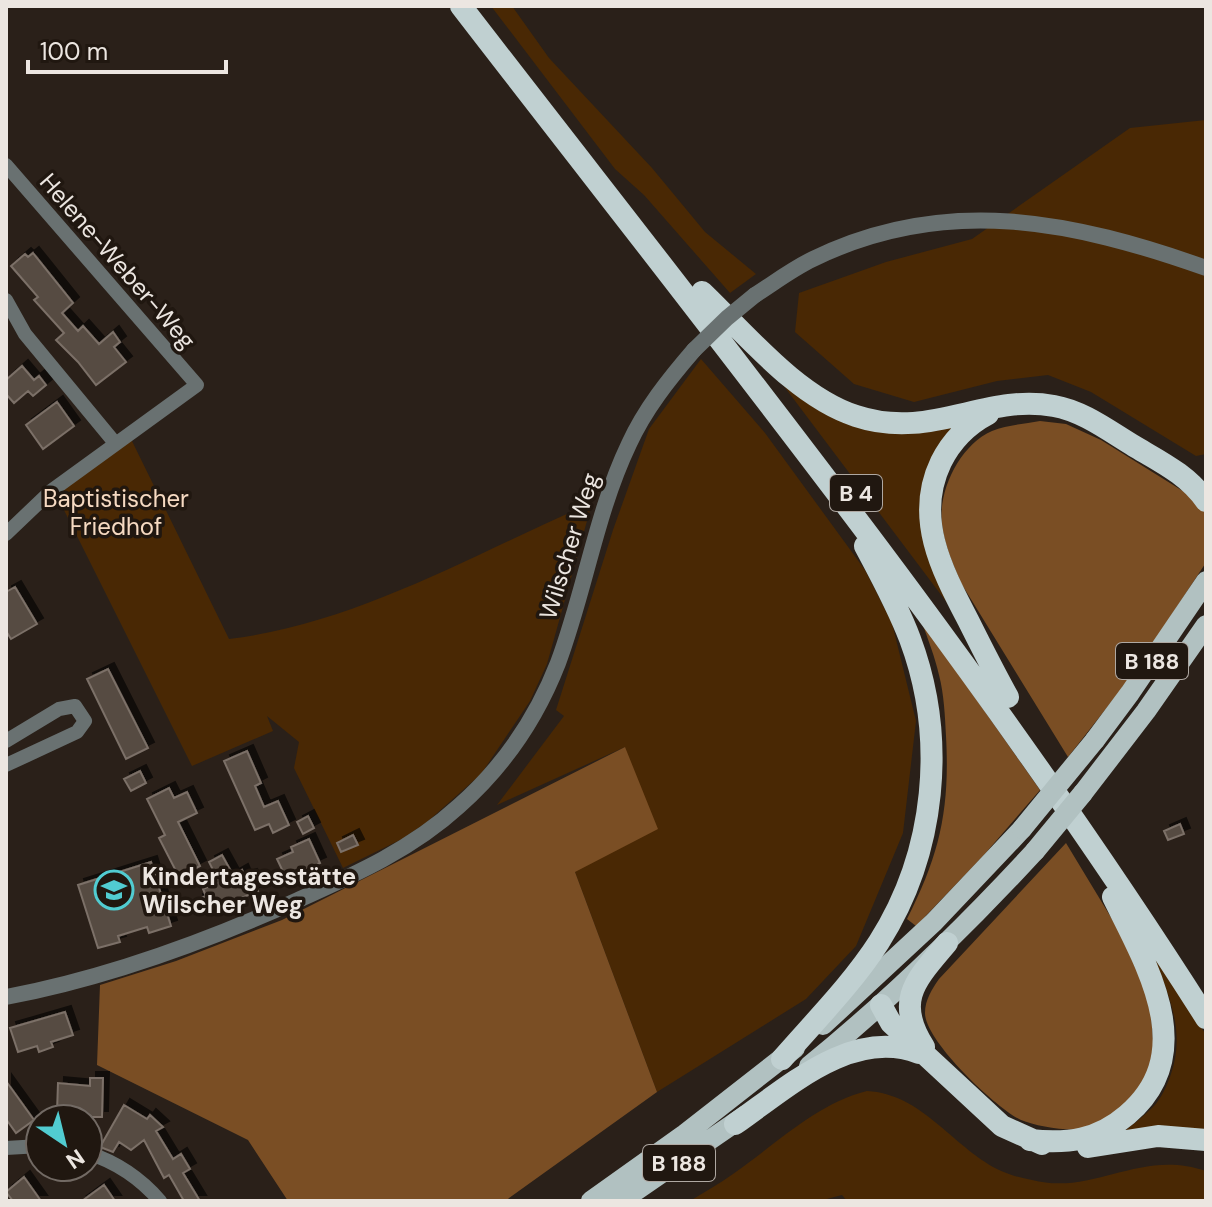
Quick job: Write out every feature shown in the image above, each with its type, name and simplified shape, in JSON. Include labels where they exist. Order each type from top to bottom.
[{"type":"highway","name":"B 4","points":[[461,6],[823,472],[944,634],[1076,820],[1206,1018]]},
{"type":"highway","name":"B 4","points":[[479,6],[834,463],[1008,697],[1206,992]]},
{"type":"highway","points":[[702,292],[807,390],[850,414],[878,422],[914,424],[1011,405],[1043,404],[1072,411],[1201,489]]},
{"type":"highway","points":[[1008,697],[941,566],[933,540],[929,506],[936,473],[954,441],[981,418],[1011,405]]},
{"type":"highway","points":[[782,1059],[852,978],[879,942],[900,902],[920,846],[932,772],[928,712],[910,639],[871,558],[823,472]]},
{"type":"highway","points":[[1030,1140],[1070,1142],[1102,1132],[1117,1123],[1144,1100],[1160,1072],[1164,1055],[1161,1010],[1150,977],[1076,820]]},
{"type":"highway","points":[[931,1059],[911,1022],[910,997],[916,981],[947,943]]},
{"type":"highway","points":[[881,1005],[891,1023],[1002,1126],[1030,1140],[1071,1147],[1158,1136],[1206,1140]]},
{"type":"highway","points":[[735,1124],[786,1088],[852,1051],[867,1046],[890,1045],[931,1059]]},
{"type":"main road","name":"B 188","points":[[591,1201],[782,1059],[888,967],[934,922],[1022,829],[1095,740],[1206,581]]},
{"type":"main road","name":"B 188","points":[[621,1201],[735,1124],[881,1005],[947,943],[1035,851],[1108,761],[1206,625]]},
{"type":"main road","points":[[881,1005],[879,991],[888,967]]},
{"type":"street","name":"Helene-Weber-Weg","points":[[6,165],[197,385],[115,443]]},
{"type":"street","name":"Wilscher Weg","points":[[6,997],[139,963],[250,921],[384,860],[422,836],[460,806],[507,754],[546,690],[567,636],[609,493],[628,444],[654,400],[694,350],[727,318],[755,295],[810,260],[850,243],[892,231],[956,221],[1000,220],[1064,226],[1206,268]]},
{"type":"street","points":[[6,300],[25,334],[115,443],[51,491],[6,534]]},
{"type":"street","points":[[6,741],[59,709],[75,706],[85,721],[77,732],[6,765]]},
{"type":"street","points":[[104,1159],[131,1174],[160,1201]]},
{"type":"green space","points":[[491,6],[512,6],[549,58],[652,168],[705,232],[756,274],[730,293],[644,195],[615,169]]},
{"type":"green space","points":[[1206,120],[1206,454],[1196,456],[1091,392],[1048,375],[997,381],[914,402],[854,384],[795,332],[799,293],[886,262],[972,239],[1130,128]]},
{"type":"green space","points":[[701,359],[765,433],[865,570],[892,623],[916,721],[903,833],[856,946],[806,999],[657,1092],[575,872],[625,747],[497,805],[564,716],[556,710],[613,530],[649,429]]},
{"type":"green space","points":[[765,361],[822,409],[958,421],[926,479],[966,628]]},
{"type":"green space","name":"Baptistischer Friedhof","points":[[130,437],[229,639],[277,631],[369,603],[592,503],[547,664],[530,701],[481,774],[427,822],[402,839],[343,868],[294,768],[299,742],[267,716],[273,731],[192,766],[56,494]]},
{"type":"green space","points":[[1144,937],[1206,1035],[1206,1133],[1119,1135],[1159,1100],[1176,1056],[1177,1038],[1171,1004]]},
{"type":"green space","points":[[867,1091],[904,1101],[980,1159],[1014,1176],[1055,1183],[1076,1182],[1138,1168],[1182,1165],[1206,1171],[1206,1201],[847,1201],[842,1195],[819,1201],[690,1201],[814,1115]]},
{"type":"shaded area","points":[[1040,421],[1066,424],[1101,440],[1194,498],[1206,514],[1205,564],[1130,678],[1068,757],[961,583],[942,524],[948,483],[970,447],[992,431]]},
{"type":"shaded area","points":[[922,622],[1040,790],[916,926],[907,919],[935,852],[944,809],[947,762],[942,690]]},
{"type":"shaded area","points":[[625,747],[658,829],[575,872],[657,1092],[505,1201],[288,1201],[248,1140],[97,1065],[100,985],[176,961],[282,920]]},
{"type":"shaded area","points":[[1066,843],[1118,929],[1150,999],[1155,1069],[1109,1119],[1086,1129],[1040,1126],[1010,1113],[949,1056],[936,1040],[925,1013],[931,991],[939,979]]},
{"type":"building","points":[[33,253],[73,303],[62,313],[78,331],[83,326],[99,344],[113,332],[120,342],[114,347],[126,362],[96,385],[56,340],[64,333],[34,300],[38,297],[11,266],[25,254],[28,257]]},
{"type":"building","points":[[22,366],[34,380],[39,376],[46,385],[33,396],[28,391],[14,403],[6,394],[6,380]]},
{"type":"building","points":[[57,402],[74,426],[43,449],[26,425]]},
{"type":"building","points":[[15,587],[37,624],[11,639],[6,631],[6,592]]},
{"type":"building","points":[[108,669],[148,748],[126,759],[87,679]]},
{"type":"building","points":[[247,751],[261,783],[255,786],[264,807],[278,801],[289,825],[273,833],[269,824],[255,830],[224,761]]},
{"type":"building","points":[[140,771],[146,783],[131,791],[124,779]]},
{"type":"building","points":[[169,788],[174,798],[187,792],[197,813],[178,822],[200,866],[179,877],[159,838],[165,835],[147,799]]},
{"type":"building","points":[[308,816],[314,828],[303,834],[297,822]]},
{"type":"building","points":[[1180,824],[1184,834],[1168,840],[1164,831]]},
{"type":"building","points":[[353,835],[358,845],[341,852],[337,843]]},
{"type":"building","points":[[309,839],[320,863],[286,878],[277,859],[293,852],[291,847]]},
{"type":"building","points":[[222,855],[233,875],[242,870],[245,877],[251,875],[258,891],[203,914],[197,900],[206,896],[203,889],[219,882],[209,862]]},
{"type":"building","points":[[151,862],[171,926],[149,933],[147,927],[118,936],[120,942],[98,948],[78,885]]},
{"type":"building","points":[[65,1012],[73,1035],[51,1042],[53,1047],[39,1052],[37,1046],[18,1052],[10,1028]]},
{"type":"building","points":[[90,1078],[103,1078],[102,1103],[57,1103],[58,1083],[90,1086]]},
{"type":"building","points":[[6,1081],[24,1106],[24,1127],[16,1133],[6,1119]]},
{"type":"building","points":[[124,1105],[147,1119],[150,1115],[163,1127],[156,1131],[173,1159],[181,1154],[190,1169],[183,1173],[200,1201],[184,1201],[169,1175],[164,1178],[144,1140],[131,1150],[119,1142],[113,1152],[104,1149],[104,1140]]},
{"type":"building","points":[[24,1177],[24,1183],[28,1183],[41,1201],[13,1201],[6,1192]]},
{"type":"building","points":[[104,1185],[115,1201],[82,1201]]},
{"type":"place","name":"Kindertagesstätte Wilscher Weg","points":[[114,890]]}]
